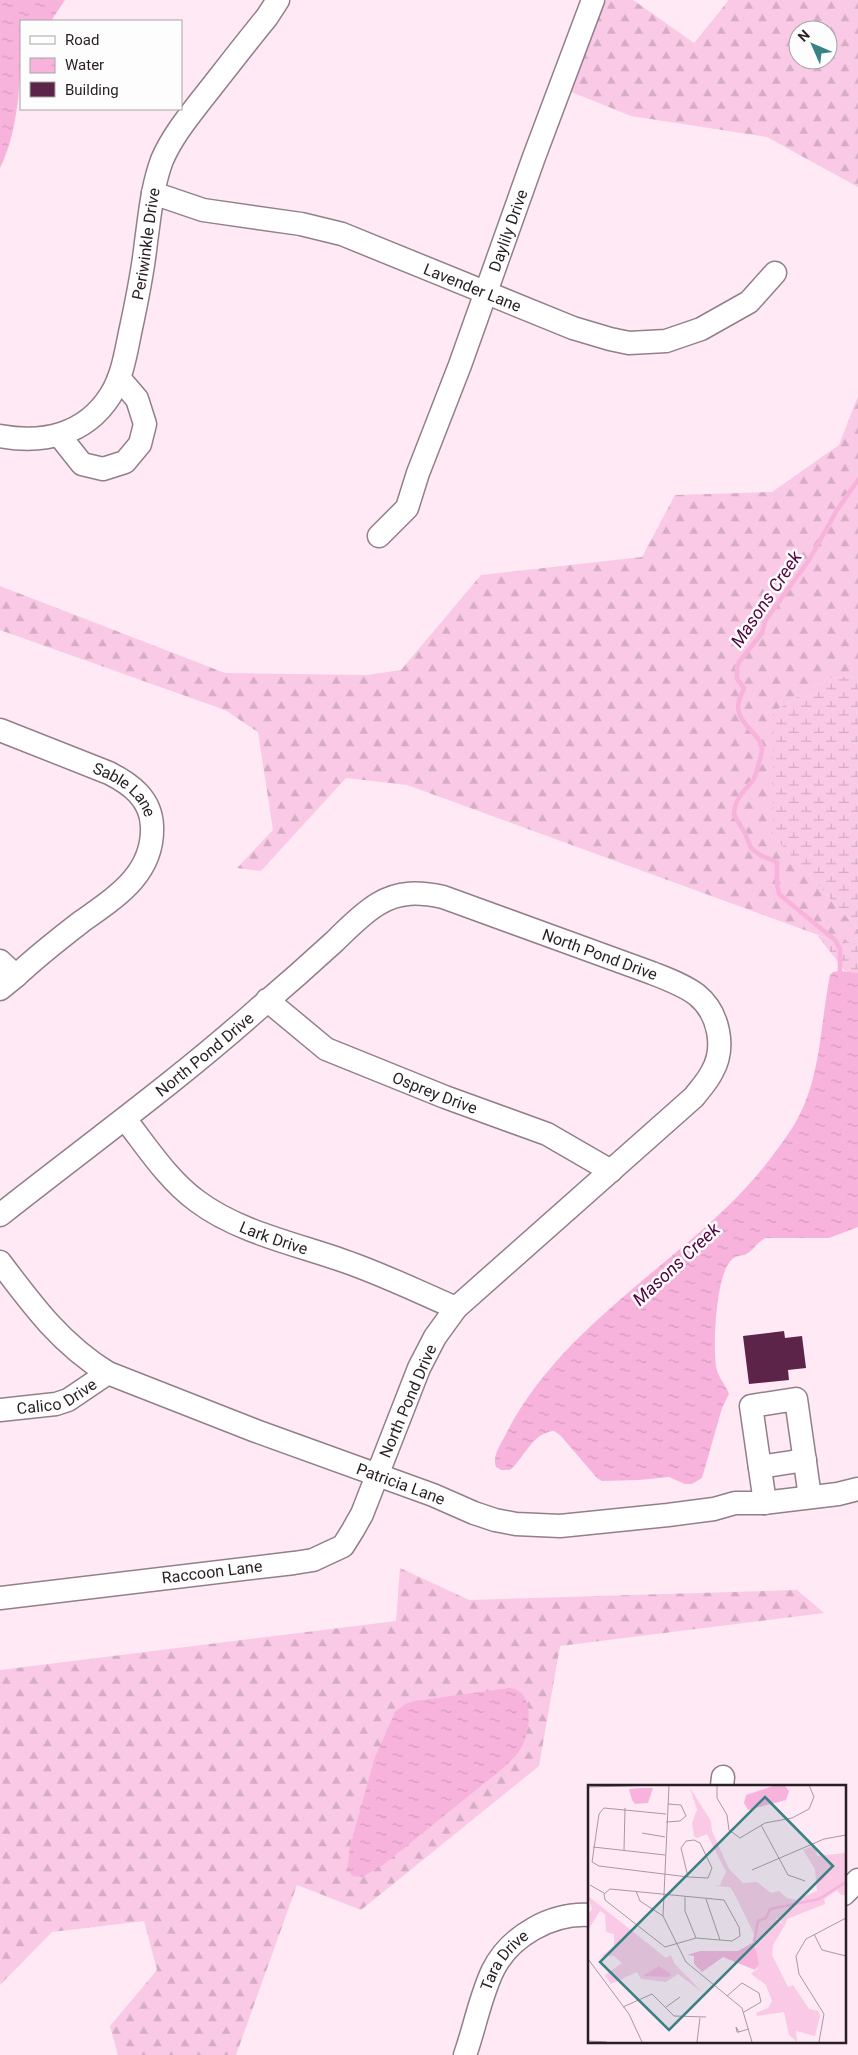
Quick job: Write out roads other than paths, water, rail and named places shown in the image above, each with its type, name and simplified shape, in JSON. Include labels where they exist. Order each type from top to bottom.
[{"type":"street","name":"Periwinkle Drive","points":[[0,436],[34,440],[52,438],[85,423],[99,411],[110,396],[119,378],[135,312],[153,193],[160,166],[173,139],[186,120],[267,17],[278,0]]},
{"type":"street","name":"Daylily Drive","points":[[379,536],[407,508],[418,473],[460,365],[534,157],[593,0]]},
{"type":"street","name":"Lavender Lane","points":[[153,193],[204,210],[301,224],[342,234],[591,334],[629,343],[666,341],[701,329],[749,302],[775,273]]},
{"type":"street","points":[[59,435],[82,464],[103,469],[125,462],[140,444],[145,424],[137,399],[119,378]]},
{"type":"street","name":"Sable Lane","points":[[0,730],[101,769],[124,780],[138,791],[148,805],[152,822],[153,840],[148,858],[126,888],[52,945],[8,983],[0,961]]},
{"type":"street","name":"North Pond Drive","points":[[0,1216],[125,1119],[226,1037],[376,904],[392,896],[409,892],[443,897],[668,979],[697,995],[709,1008],[716,1023],[719,1039],[716,1063],[709,1078],[694,1097],[456,1308],[435,1337],[418,1368],[377,1475]]},
{"type":"street","name":"Osprey Drive","points":[[267,1000],[326,1049],[444,1097],[547,1134],[611,1171]]},
{"type":"street","name":"Lark Drive","points":[[125,1119],[173,1180],[211,1210],[243,1226],[378,1274],[456,1308]]},
{"type":"street","name":"Patricia Lane","points":[[0,1262],[55,1331],[88,1361],[108,1373],[256,1431],[433,1495],[495,1520],[538,1526],[668,1515],[714,1509],[735,1503],[765,1503],[858,1489]]},
{"type":"street","name":"Calico Drive","points":[[0,1410],[41,1407],[62,1402],[108,1373]]},
{"type":"street","points":[[765,1503],[751,1406],[796,1399],[810,1497]]},
{"type":"street","points":[[760,1467],[805,1460]]},
{"type":"street","name":"Raccoon Lane","points":[[0,1598],[313,1560],[343,1546],[362,1514],[377,1475]]},
{"type":"street","points":[[846,1892],[858,1880]]},
{"type":"street","name":"Tara Drive","points":[[465,2055],[494,1968],[508,1950],[525,1934],[538,1926],[568,1916],[588,1915]]},
{"type":"water","points":[[0,0],[65,0],[52,20],[20,20],[20,77],[16,115],[7,152],[0,168]]},
{"type":"water","points":[[833,972],[858,973],[858,1227],[829,1238],[766,1238],[748,1253],[736,1257],[729,1263],[721,1283],[718,1298],[715,1356],[717,1370],[729,1394],[722,1408],[702,1478],[692,1484],[685,1484],[669,1477],[602,1481],[597,1478],[561,1436],[554,1431],[540,1436],[534,1441],[510,1470],[501,1470],[496,1467],[495,1459],[501,1443],[525,1401],[549,1370],[605,1312],[698,1234],[727,1207],[763,1168],[787,1136],[803,1108],[810,1090],[815,1071],[830,975]]},
{"type":"water","points":[[509,1688],[517,1690],[523,1695],[529,1712],[527,1732],[517,1754],[502,1769],[383,1865],[362,1877],[353,1876],[348,1865],[350,1846],[375,1757],[395,1712],[405,1704],[415,1701]]},
{"type":"waterway","name":"Masons Creek","points":[[840,977],[840,950],[836,941],[779,894],[777,862],[760,855],[751,848],[745,833],[734,815],[737,801],[753,780],[762,749],[758,739],[739,713],[738,704],[744,688],[737,679],[737,667],[762,633],[765,621],[809,560],[837,510],[858,480]]}]
